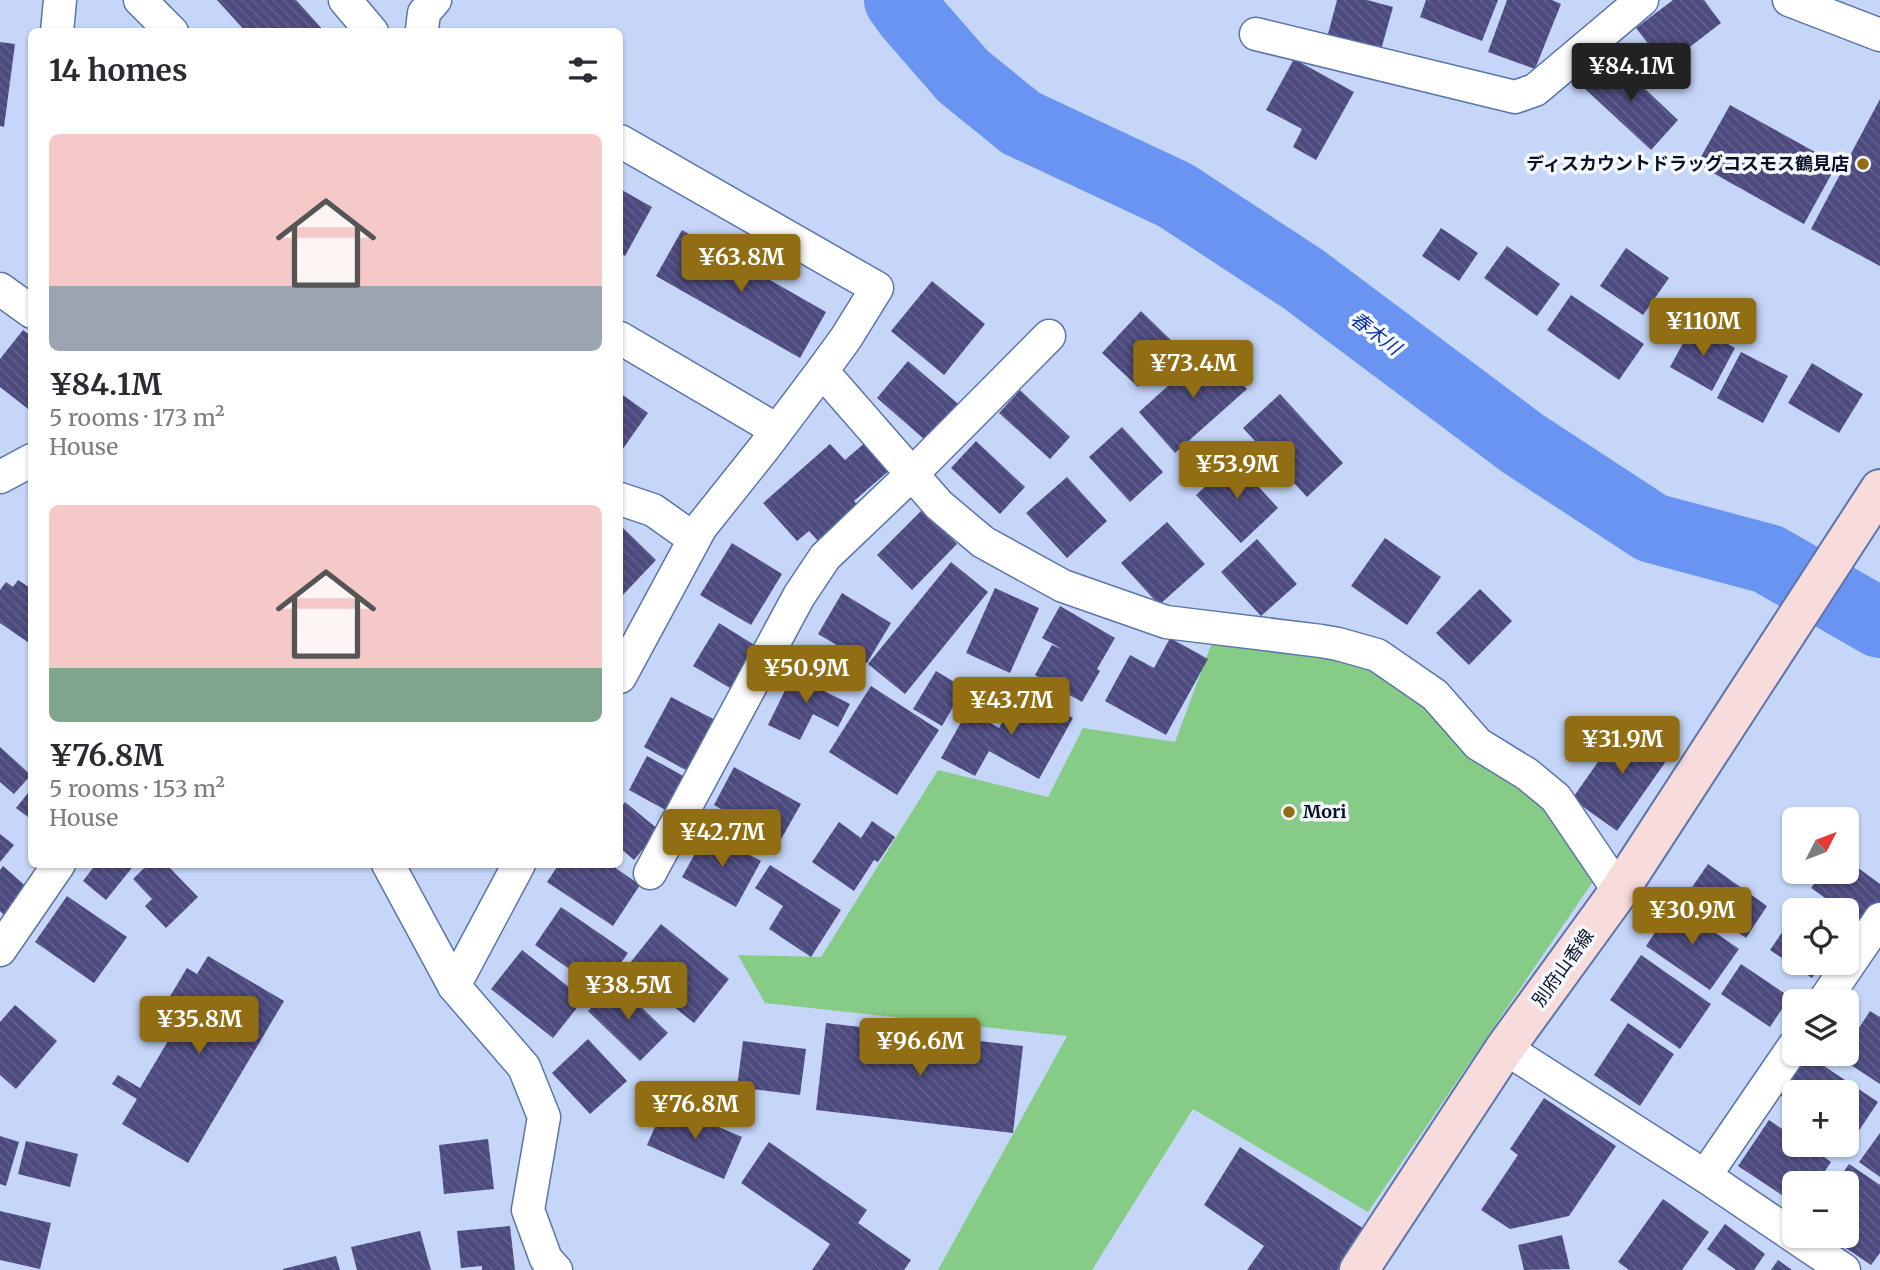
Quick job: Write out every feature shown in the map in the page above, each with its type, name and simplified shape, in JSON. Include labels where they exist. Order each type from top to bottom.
[{"type":"main road","name":"別府山香線","points":[[1359,1270],[1505,1048],[1619,891],[1880,489]]},
{"type":"street","points":[[57,28],[60,0]]},
{"type":"street","points":[[140,0],[168,28]]},
{"type":"street","points":[[345,0],[369,28]]},
{"type":"street","points":[[423,28],[424,13],[435,0]]},
{"type":"street","points":[[1256,34],[1515,97],[1535,90],[1642,0]]},
{"type":"street","points":[[1789,0],[1880,36]]},
{"type":"street","points":[[623,143],[877,288],[822,371],[701,527],[623,671]]},
{"type":"street","points":[[0,289],[28,307]]},
{"type":"street","points":[[649,873],[799,596],[825,557],[1049,336]]},
{"type":"street","points":[[623,340],[778,430]]},
{"type":"street","points":[[822,371],[939,505],[984,542],[1063,586],[1166,622],[1321,641],[1377,655],[1434,695],[1478,744],[1527,774],[1556,799],[1619,891]]},
{"type":"street","points":[[0,477],[28,462]]},
{"type":"street","points":[[623,500],[653,510],[694,539]]},
{"type":"street","points":[[0,950],[56,868]]},
{"type":"street","points":[[390,868],[454,986],[524,1067],[544,1117],[528,1210],[546,1259],[556,1270]]},
{"type":"street","points":[[409,903],[414,868]]},
{"type":"street","points":[[454,986],[517,868]]},
{"type":"street","points":[[1832,989],[1880,919]]},
{"type":"street","points":[[1505,1048],[1705,1176],[1839,1269]]},
{"type":"street","points":[[1705,1176],[1782,1064]]},
{"type":"green space","points":[[1217,629],[1395,668],[1546,789],[1594,880],[1368,1212],[1193,1109],[1092,1270],[938,1270],[1067,1036],[765,1003],[738,955],[821,957],[938,770],[1048,797],[1083,728],[1175,742]]},
{"type":"building","points":[[217,0],[296,0],[321,28],[242,28]]},
{"type":"building","points":[[1337,0],[1367,0],[1393,7],[1381,50],[1328,34]]},
{"type":"building","points":[[1426,0],[1498,0],[1482,41],[1420,17]]},
{"type":"building","points":[[1507,0],[1552,0],[1561,4],[1535,69],[1488,52]]},
{"type":"building","points":[[1673,0],[1704,0],[1721,23],[1665,66],[1636,28]]},
{"type":"building","points":[[0,42],[15,44],[4,127],[0,126]]},
{"type":"building","points":[[1611,57],[1678,120],[1651,150],[1583,87]]},
{"type":"building","points":[[1294,59],[1354,92],[1316,160],[1293,147],[1302,129],[1266,110]]},
{"type":"building","name":"ディスカウントドラッグコスモス鶴見店","points":[[1880,99],[1880,266],[1811,229]]},
{"type":"building","points":[[1730,105],[1837,164],[1804,224],[1697,164]]},
{"type":"building","points":[[623,191],[652,207],[625,256],[623,255]]},
{"type":"building","points":[[1441,228],[1478,253],[1459,281],[1422,256]]},
{"type":"building","points":[[682,230],[826,312],[800,358],[656,276]]},
{"type":"building","points":[[1507,246],[1560,284],[1537,316],[1484,278]]},
{"type":"building","points":[[1626,248],[1669,278],[1643,315],[1600,286]]},
{"type":"building","points":[[932,281],[985,324],[944,375],[891,331]]},
{"type":"building","points":[[1571,295],[1644,344],[1619,380],[1547,330]]},
{"type":"building","points":[[1141,311],[1177,346],[1138,387],[1102,353]]},
{"type":"building","points":[[1693,325],[1735,348],[1712,391],[1670,367]]},
{"type":"building","points":[[23,330],[28,334],[28,409],[0,387],[0,359]]},
{"type":"building","points":[[1210,348],[1247,389],[1175,453],[1139,412]]},
{"type":"building","points":[[1741,352],[1788,376],[1763,423],[1717,398]]},
{"type":"building","points":[[908,361],[963,408],[932,446],[877,398]]},
{"type":"building","points":[[1812,363],[1863,394],[1839,433],[1788,403]]},
{"type":"building","points":[[1020,390],[1070,437],[1050,459],[999,413]]},
{"type":"building","points":[[1280,394],[1343,463],[1307,497],[1243,428]]},
{"type":"building","points":[[623,395],[648,413],[623,449]]},
{"type":"building","points":[[1122,427],[1163,472],[1130,502],[1089,457]]},
{"type":"building","points":[[867,441],[892,468],[854,501],[860,508],[820,543],[809,531],[797,541],[763,503],[830,444],[845,460]]},
{"type":"building","points":[[976,441],[1025,487],[1000,514],[951,468]]},
{"type":"building","points":[[1234,460],[1278,508],[1241,543],[1196,495]]},
{"type":"building","points":[[1067,477],[1107,521],[1067,558],[1026,513]]},
{"type":"building","points":[[922,510],[957,544],[912,590],[877,555]]},
{"type":"building","points":[[1167,522],[1205,564],[1159,605],[1121,563]]},
{"type":"building","points":[[623,528],[656,560],[623,595]]},
{"type":"building","points":[[1385,538],[1441,577],[1407,625],[1351,586]]},
{"type":"building","points":[[1257,539],[1297,584],[1261,616],[1221,572]]},
{"type":"building","points":[[732,543],[782,574],[751,625],[700,595]]},
{"type":"building","points":[[951,562],[988,592],[905,694],[868,664]]},
{"type":"building","points":[[18,580],[28,586],[28,642],[0,623],[0,590],[6,582],[13,587]]},
{"type":"building","points":[[995,588],[1039,608],[1010,673],[966,653]]},
{"type":"building","points":[[1480,589],[1512,621],[1469,665],[1436,633]]},
{"type":"building","points":[[842,593],[891,623],[867,663],[818,634]]},
{"type":"building","points":[[1060,606],[1115,638],[1082,702],[1035,675],[1052,645],[1062,649],[1042,638]]},
{"type":"building","points":[[719,623],[756,646],[730,688],[693,666]]},
{"type":"building","points":[[1170,638],[1208,659],[1166,735],[1105,701],[1130,655],[1154,668]]},
{"type":"building","points":[[796,668],[828,683],[824,691],[850,704],[838,727],[813,714],[800,740],[768,725]]},
{"type":"building","points":[[936,671],[964,688],[942,726],[913,709]]},
{"type":"building","points":[[871,686],[939,730],[897,795],[829,752]]},
{"type":"building","points":[[1021,688],[1073,718],[1039,779],[989,751],[975,776],[941,758],[968,710],[999,728]]},
{"type":"building","points":[[671,697],[719,722],[691,773],[644,747]]},
{"type":"building","points":[[1626,722],[1671,754],[1617,831],[1572,799]]},
{"type":"building","points":[[0,747],[28,772],[28,778],[14,794],[0,782]]},
{"type":"building","points":[[647,756],[689,779],[671,813],[629,790]]},
{"type":"building","points":[[734,767],[801,804],[780,841],[714,805]]},
{"type":"building","points":[[28,793],[28,817],[16,808]]},
{"type":"building","points":[[625,802],[659,830],[634,860],[623,851]]},
{"type":"building","points":[[872,821],[895,837],[878,862],[874,860],[854,891],[812,862],[839,822],[861,838]]},
{"type":"building","points":[[707,832],[761,861],[736,907],[682,877]]},
{"type":"building","points":[[0,834],[14,845],[0,862]]},
{"type":"building","points":[[1708,864],[1767,906],[1746,938],[1686,896]]},
{"type":"building","points":[[770,865],[841,910],[811,957],[769,929],[783,906],[755,888]]},
{"type":"building","points":[[3,866],[29,889],[5,916],[0,911],[0,870]]},
{"type":"building","points":[[93,868],[132,868],[106,900],[83,881]]},
{"type":"building","points":[[144,868],[170,868],[198,897],[166,928],[145,906],[152,899],[133,879]]},
{"type":"building","points":[[556,868],[616,868],[640,885],[613,926],[547,882]]},
{"type":"building","points":[[1859,869],[1880,884],[1880,905],[1865,926],[1859,922],[1859,898],[1825,898],[1811,888],[1814,884],[1859,884]]},
{"type":"building","points":[[67,896],[127,937],[94,983],[35,942]]},
{"type":"building","points":[[1674,904],[1739,949],[1710,990],[1646,946]]},
{"type":"building","points":[[561,907],[628,953],[601,991],[535,945]]},
{"type":"building","points":[[661,924],[729,979],[694,1023],[626,968]]},
{"type":"building","points":[[1782,932],[1782,958],[1770,950]]},
{"type":"building","points":[[522,950],[584,999],[553,1038],[491,989]]},
{"type":"building","points":[[1641,955],[1711,1004],[1680,1049],[1610,1000]]},
{"type":"building","points":[[208,956],[284,1001],[188,1163],[122,1124],[137,1099],[112,1084],[118,1075],[140,1088],[171,1036],[146,1022],[155,1006],[174,1015],[163,1008],[187,968],[197,974]]},
{"type":"building","points":[[1741,964],[1782,992],[1782,1009],[1770,1027],[1721,994]]},
{"type":"building","points":[[615,982],[668,1033],[640,1061],[588,1011]]},
{"type":"building","points":[[15,1005],[57,1041],[16,1089],[0,1075],[0,1022]]},
{"type":"building","points":[[1870,1011],[1880,1017],[1880,1084],[1852,1066],[1859,1066],[1859,1028]]},
{"type":"building","points":[[826,1023],[1023,1046],[1013,1133],[816,1110]]},
{"type":"building","points":[[1628,1023],[1674,1054],[1640,1106],[1594,1075]]},
{"type":"building","points":[[588,1039],[627,1081],[590,1114],[552,1073]]},
{"type":"building","points":[[743,1041],[806,1049],[800,1095],[737,1087]]},
{"type":"building","points":[[1798,1066],[1824,1066],[1845,1080],[1788,1080]]},
{"type":"building","points":[[1859,1089],[1878,1102],[1859,1130]]},
{"type":"building","points":[[1544,1098],[1616,1146],[1569,1216],[1510,1229],[1481,1210],[1518,1155],[1510,1149]]},
{"type":"building","points":[[665,1104],[742,1137],[724,1179],[647,1145]]},
{"type":"building","points":[[1769,1120],[1782,1129],[1782,1157],[1824,1157],[1831,1162],[1825,1171],[1782,1171],[1782,1195],[1738,1166]]},
{"type":"building","points":[[1880,1133],[1880,1177],[1859,1162]]},
{"type":"building","points":[[0,1136],[19,1142],[6,1186],[0,1184]]},
{"type":"building","points":[[488,1139],[494,1189],[444,1194],[439,1145]]},
{"type":"building","points":[[26,1141],[78,1154],[70,1187],[18,1174]]},
{"type":"building","points":[[769,1142],[867,1210],[858,1223],[911,1260],[904,1270],[812,1270],[830,1244],[741,1183]]},
{"type":"building","points":[[1240,1147],[1364,1229],[1337,1270],[1247,1270],[1264,1246],[1204,1205]]},
{"type":"building","points":[[1849,1164],[1880,1185],[1880,1253],[1871,1265],[1846,1248],[1859,1248],[1859,1171],[1844,1171]]},
{"type":"building","points":[[1663,1199],[1709,1232],[1682,1270],[1629,1270],[1618,1262]]},
{"type":"building","points":[[0,1211],[51,1223],[40,1269],[0,1260]]},
{"type":"building","points":[[1725,1224],[1765,1254],[1754,1270],[1736,1270],[1707,1249]]},
{"type":"building","points":[[510,1226],[515,1270],[482,1270],[482,1266],[461,1268],[457,1231]]},
{"type":"building","points":[[420,1231],[431,1270],[357,1270],[351,1247]]},
{"type":"building","points":[[1562,1235],[1570,1269],[1524,1270],[1518,1245]]},
{"type":"building","points":[[336,1256],[340,1270],[283,1270],[283,1269]]},
{"type":"building","points":[[1778,1260],[1792,1270],[1771,1270]]},
{"type":"waterway","name":"春木川","points":[[899,0],[963,76],[1021,123],[1175,195],[1303,279],[1522,443],[1652,528],[1768,559],[1880,623]]},
{"type":"place","name":"ディスカウントドラッグコスモス鶴見店","points":[[1863,164]]},
{"type":"place","name":"Mori","points":[[1289,812]]}]
